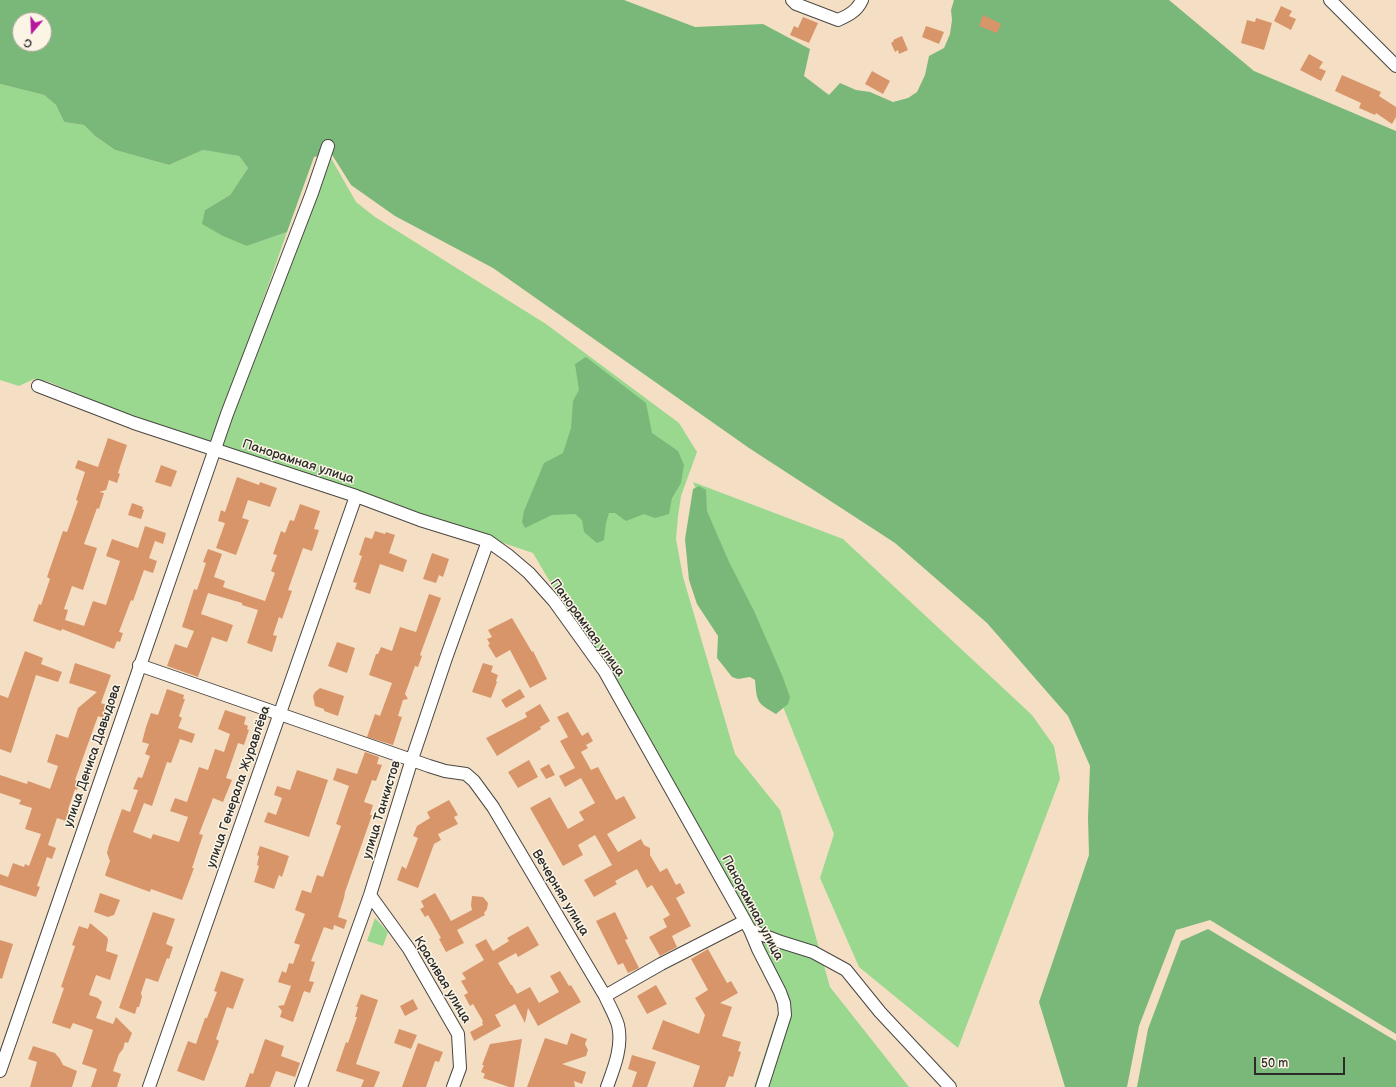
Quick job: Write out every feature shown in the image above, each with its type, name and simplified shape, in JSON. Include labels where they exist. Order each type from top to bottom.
[{"type":"street","points":[[792,0],[796,4],[838,20],[852,13],[859,6],[862,0]]},
{"type":"street","points":[[1330,0],[1396,66]]},
{"type":"street","name":"улица Дениса Давыдова","points":[[0,1071],[139,665],[230,407],[328,146]]},
{"type":"street","name":"Панорамная улица","points":[[38,386],[134,423],[356,496],[420,520],[488,541],[509,556],[528,573],[554,601],[605,672],[747,925],[784,1003],[785,1015],[762,1087]]},
{"type":"street","name":"улица Генерала Журавлёва","points":[[148,1087],[356,496]]},
{"type":"street","name":"улица Танкистов","points":[[301,1087],[370,896],[412,759],[488,541]]},
{"type":"street","name":"Вечерняя улица","points":[[139,665],[445,771],[466,774],[474,781],[493,807],[605,996],[618,1025],[620,1040],[616,1062],[607,1087]]},
{"type":"street","name":"Красивая улица","points":[[370,896],[409,950],[458,1034],[460,1068],[454,1087]]},
{"type":"street","points":[[605,996],[661,964],[747,925],[781,942],[813,952],[846,970],[880,1012],[950,1087]]},
{"type":"green space","points":[[0,0],[624,0],[695,27],[763,24],[810,49],[804,76],[829,95],[840,83],[856,90],[870,92],[893,102],[908,98],[917,92],[925,75],[929,56],[944,48],[950,34],[952,20],[951,10],[954,0],[1169,0],[1254,71],[1396,131],[1396,1034],[1210,920],[1176,930],[1139,1026],[1127,1087],[1065,1087],[1039,1002],[1089,855],[1088,818],[1090,766],[1068,716],[987,623],[895,543],[749,448],[493,268],[395,216],[351,185],[331,153],[314,157],[287,232],[247,246],[223,236],[202,224],[205,210],[230,195],[248,168],[239,156],[203,150],[169,165],[115,150],[95,136],[84,125],[64,122],[56,105],[44,95],[0,84]]},
{"type":"green space","points":[[0,84],[44,95],[56,105],[64,122],[84,125],[95,136],[115,150],[169,165],[203,150],[239,156],[248,168],[230,195],[205,210],[247,246],[287,232],[212,445],[137,419],[49,382],[34,379],[19,386],[0,380]]},
{"type":"green space","points":[[327,151],[356,202],[375,217],[546,324],[679,423],[697,452],[681,496],[676,539],[683,577],[735,754],[780,810],[830,987],[909,1087],[754,1087],[784,995],[751,923],[533,553],[220,447]]},
{"type":"green space","points":[[586,357],[646,403],[652,433],[678,451],[684,465],[681,483],[672,498],[669,514],[655,518],[644,514],[626,521],[615,513],[609,513],[604,540],[597,543],[584,532],[582,520],[575,514],[552,515],[525,528],[522,522],[524,511],[544,463],[563,453],[571,428],[573,401],[579,390],[575,364]]},
{"type":"green space","points":[[693,482],[843,539],[1032,715],[1054,746],[1060,779],[958,1048],[859,967],[820,878],[834,834]]},
{"type":"green space","points":[[699,486],[706,490],[707,511],[729,562],[754,611],[790,697],[788,704],[776,714],[759,702],[756,693],[755,680],[750,677],[738,679],[732,677],[717,658],[718,636],[697,604],[689,580],[685,539],[693,489]]},
{"type":"green space","points":[[375,918],[388,932],[383,946],[367,941]]},
{"type":"green space","points":[[1208,929],[1396,1041],[1396,1087],[1137,1087],[1148,1029],[1181,941]]},
{"type":"building","points":[[1281,6],[1292,11],[1289,16],[1296,19],[1291,30],[1274,21]]},
{"type":"building","points":[[983,15],[1001,24],[997,33],[979,26]]},
{"type":"building","points":[[803,17],[818,23],[809,43],[790,35],[794,26],[798,28]]},
{"type":"building","points":[[1256,18],[1272,23],[1264,50],[1241,43],[1247,20],[1255,22]]},
{"type":"building","points":[[926,26],[944,32],[939,44],[922,37]]},
{"type":"building","points":[[902,36],[908,50],[899,54],[898,50],[895,52],[891,43],[894,41],[893,40]]},
{"type":"building","points":[[1309,54],[1323,62],[1319,68],[1326,71],[1321,81],[1300,70]]},
{"type":"building","points":[[872,71],[890,81],[883,94],[865,84]]},
{"type":"building","points":[[1342,75],[1381,92],[1379,96],[1396,107],[1396,117],[1392,124],[1376,113],[1375,115],[1359,108],[1361,103],[1335,91]]},
{"type":"building","points":[[108,438],[127,445],[118,473],[120,474],[117,483],[109,480],[106,490],[99,492],[104,493],[84,544],[97,548],[83,590],[72,586],[64,609],[68,610],[65,620],[84,626],[93,601],[106,605],[120,561],[106,556],[112,539],[138,548],[145,526],[166,533],[163,544],[155,541],[149,558],[157,561],[153,573],[144,570],[133,601],[131,600],[119,632],[123,633],[120,642],[117,641],[114,649],[62,629],[61,631],[33,621],[39,604],[41,605],[50,579],[47,577],[63,531],[67,532],[78,501],[76,500],[85,472],[75,468],[78,460],[98,467]]},
{"type":"building","points":[[161,465],[177,471],[171,487],[155,482]]},
{"type":"building","points":[[237,477],[259,485],[260,482],[277,488],[270,507],[248,500],[242,518],[249,520],[236,555],[216,548],[225,523],[218,521],[221,510],[225,512]]},
{"type":"building","points":[[132,503],[143,507],[142,509],[144,510],[141,519],[128,515]]},
{"type":"building","points":[[300,504],[320,511],[314,529],[319,530],[312,551],[303,548],[288,590],[292,591],[282,619],[279,617],[273,635],[277,636],[272,652],[247,643],[258,610],[242,605],[242,603],[208,593],[201,614],[233,625],[227,642],[212,637],[198,677],[167,666],[175,644],[187,648],[194,631],[182,627],[194,589],[197,590],[206,563],[203,562],[208,549],[222,554],[214,577],[225,581],[223,587],[265,601],[275,573],[271,571],[277,555],[273,554],[281,531],[285,533],[290,520],[294,521]]},
{"type":"building","points":[[375,531],[395,535],[389,553],[407,560],[403,572],[380,564],[370,594],[355,589],[357,583],[353,582],[362,556],[359,555],[365,537],[372,539]]},
{"type":"building","points":[[432,553],[449,559],[443,577],[439,575],[436,583],[423,579]]},
{"type":"building","points":[[429,594],[441,598],[420,655],[422,656],[418,667],[415,666],[405,694],[408,699],[403,700],[398,716],[402,717],[393,745],[367,737],[375,714],[380,716],[392,683],[369,675],[376,654],[378,654],[381,647],[392,651],[400,627],[416,632]]},
{"type":"building","points":[[512,618],[532,652],[533,651],[547,679],[530,688],[510,650],[496,658],[488,645],[490,644],[487,639],[492,637],[488,630]]},
{"type":"building","points":[[337,642],[355,648],[347,673],[328,666]]},
{"type":"building","points":[[25,651],[43,658],[41,664],[62,672],[58,682],[36,675],[11,753],[0,749],[0,695],[8,698]]},
{"type":"building","points":[[75,663],[111,675],[101,703],[107,705],[103,718],[98,716],[75,780],[80,781],[77,790],[75,789],[66,821],[57,818],[48,845],[56,848],[52,859],[47,857],[37,886],[40,887],[36,897],[0,885],[0,874],[8,877],[13,863],[24,867],[25,864],[29,866],[41,834],[25,829],[32,808],[19,804],[21,800],[0,793],[0,775],[27,784],[28,781],[50,789],[58,766],[47,762],[56,734],[68,738],[78,708],[97,692],[69,683]]},
{"type":"building","points":[[483,663],[493,666],[491,672],[498,675],[491,698],[472,692]]},
{"type":"building","points":[[320,688],[344,696],[338,716],[315,706],[313,696]]},
{"type":"building","points":[[167,689],[184,695],[183,699],[185,699],[179,716],[182,718],[178,728],[195,734],[192,743],[180,739],[171,763],[167,762],[152,806],[144,803],[133,832],[151,839],[153,834],[179,842],[188,817],[170,811],[175,798],[187,802],[199,767],[208,770],[215,749],[224,752],[230,734],[218,729],[225,710],[246,717],[244,724],[248,726],[247,729],[249,730],[244,745],[238,743],[226,778],[232,780],[223,802],[213,798],[199,834],[203,835],[192,868],[194,868],[182,900],[151,889],[150,892],[105,875],[110,861],[107,853],[109,845],[122,809],[130,812],[138,790],[133,789],[138,777],[142,778],[150,756],[145,754],[149,744],[142,742],[146,727],[151,713],[158,715]]},
{"type":"building","points":[[520,689],[525,697],[506,708],[501,700]]},
{"type":"building","points":[[540,704],[550,721],[540,727],[541,729],[497,756],[486,738],[527,717],[525,713]]},
{"type":"building","points":[[568,712],[582,736],[588,732],[593,741],[586,745],[588,748],[581,752],[591,770],[598,767],[616,800],[624,796],[636,818],[607,834],[618,852],[641,839],[644,845],[650,848],[650,855],[660,872],[667,868],[676,885],[680,883],[685,893],[676,898],[691,926],[672,936],[677,947],[660,956],[649,937],[667,927],[663,919],[670,915],[652,885],[647,888],[637,869],[615,881],[617,884],[594,897],[584,880],[612,865],[595,835],[578,845],[583,855],[563,866],[530,808],[550,797],[568,829],[584,820],[579,812],[595,803],[581,778],[565,787],[559,776],[575,768],[560,741],[568,737],[557,717]]},
{"type":"building","points":[[365,752],[379,757],[377,764],[382,765],[376,781],[372,780],[364,802],[373,805],[370,815],[372,815],[345,892],[338,917],[347,920],[344,929],[334,925],[333,930],[324,927],[311,961],[315,962],[309,981],[314,982],[310,993],[304,991],[293,1022],[280,1017],[282,1011],[278,1006],[284,1005],[291,986],[278,982],[282,971],[286,973],[289,963],[293,964],[300,945],[294,943],[305,914],[295,910],[302,890],[311,893],[317,875],[323,877],[341,826],[336,824],[349,786],[333,780],[337,768],[357,774]]},
{"type":"building","points":[[529,760],[538,777],[518,788],[508,772]]},
{"type":"building","points":[[549,764],[555,775],[546,779],[540,769]]},
{"type":"building","points":[[297,770],[328,780],[309,837],[264,822],[268,812],[276,815],[282,798],[274,795],[277,786],[290,790]]},
{"type":"building","points":[[449,800],[458,815],[454,817],[458,824],[438,834],[441,840],[434,844],[418,888],[397,880],[402,866],[406,869],[418,838],[413,836],[417,826],[430,818],[427,812]]},
{"type":"building","points":[[260,846],[289,856],[282,877],[279,875],[274,889],[254,882],[259,866],[257,865],[259,856],[257,855]]},
{"type":"building","points":[[100,893],[120,900],[114,915],[108,917],[94,912]]},
{"type":"building","points":[[435,893],[451,921],[472,910],[472,896],[483,897],[488,903],[487,909],[484,913],[485,915],[457,930],[464,943],[446,952],[439,939],[441,938],[428,915],[425,917],[420,909],[424,907],[421,901]]},
{"type":"building","points":[[153,912],[175,919],[166,944],[173,947],[158,982],[146,978],[141,993],[142,997],[139,1007],[137,1007],[135,1014],[119,1008]]},
{"type":"building","points":[[615,912],[628,939],[625,940],[639,968],[628,973],[623,963],[618,965],[596,921]]},
{"type":"building","points":[[90,923],[107,937],[108,940],[106,951],[118,955],[110,980],[96,975],[89,995],[98,998],[102,1002],[96,1018],[113,1024],[116,1017],[132,1033],[128,1043],[125,1042],[123,1049],[119,1054],[113,1071],[121,1074],[117,1087],[91,1087],[97,1069],[82,1064],[93,1030],[73,1023],[70,1029],[52,1023],[64,988],[61,987],[75,946],[72,945],[79,926],[88,929]]},
{"type":"building","points":[[528,926],[539,945],[518,957],[516,953],[498,963],[517,994],[530,987],[539,1003],[559,992],[550,976],[560,971],[569,986],[571,985],[581,1002],[538,1026],[528,1008],[525,1023],[515,1004],[495,1015],[501,1026],[474,1041],[470,1032],[483,1025],[483,1021],[473,1004],[470,1006],[464,995],[468,993],[461,981],[466,979],[462,973],[484,960],[475,945],[486,939],[493,951],[509,941],[507,938]]},
{"type":"building","points":[[0,940],[13,944],[2,979],[0,978]]},
{"type":"building","points":[[708,949],[727,983],[731,981],[738,993],[720,1003],[732,1007],[722,1036],[741,1042],[738,1051],[741,1052],[733,1077],[729,1076],[725,1087],[693,1087],[700,1066],[652,1049],[663,1020],[699,1034],[705,1015],[695,998],[708,990],[691,959]]},
{"type":"building","points":[[221,971],[244,979],[233,1009],[227,1007],[216,1039],[219,1041],[204,1081],[177,1071],[188,1041],[196,1044],[205,1018],[207,1018],[217,992],[214,991]]},
{"type":"building","points":[[656,985],[667,1004],[647,1014],[637,996]]},
{"type":"building","points":[[361,994],[378,1000],[356,1064],[380,1072],[374,1087],[361,1087],[364,1080],[336,1071],[357,1017],[355,1017],[358,1007],[356,1007]]},
{"type":"building","points":[[413,999],[418,1009],[405,1016],[400,1006]]},
{"type":"building","points":[[399,1029],[417,1035],[411,1049],[394,1043]]},
{"type":"building","points":[[571,1033],[587,1039],[585,1044],[588,1050],[586,1056],[562,1064],[586,1072],[582,1084],[574,1081],[575,1087],[527,1087],[545,1038],[567,1045]]},
{"type":"building","points":[[265,1039],[284,1046],[281,1056],[300,1063],[295,1077],[276,1071],[270,1087],[245,1087],[250,1073],[253,1074]]},
{"type":"building","points":[[522,1039],[514,1087],[509,1087],[483,1078],[485,1074],[481,1072],[484,1065],[482,1065],[490,1044]]},
{"type":"building","points":[[418,1043],[443,1052],[439,1062],[435,1061],[426,1087],[402,1087]]},
{"type":"building","points":[[33,1046],[55,1053],[63,1065],[77,1071],[72,1087],[30,1087],[37,1062],[28,1059]]},
{"type":"building","points":[[632,1055],[656,1062],[647,1087],[632,1087],[637,1072],[628,1069]]}]
